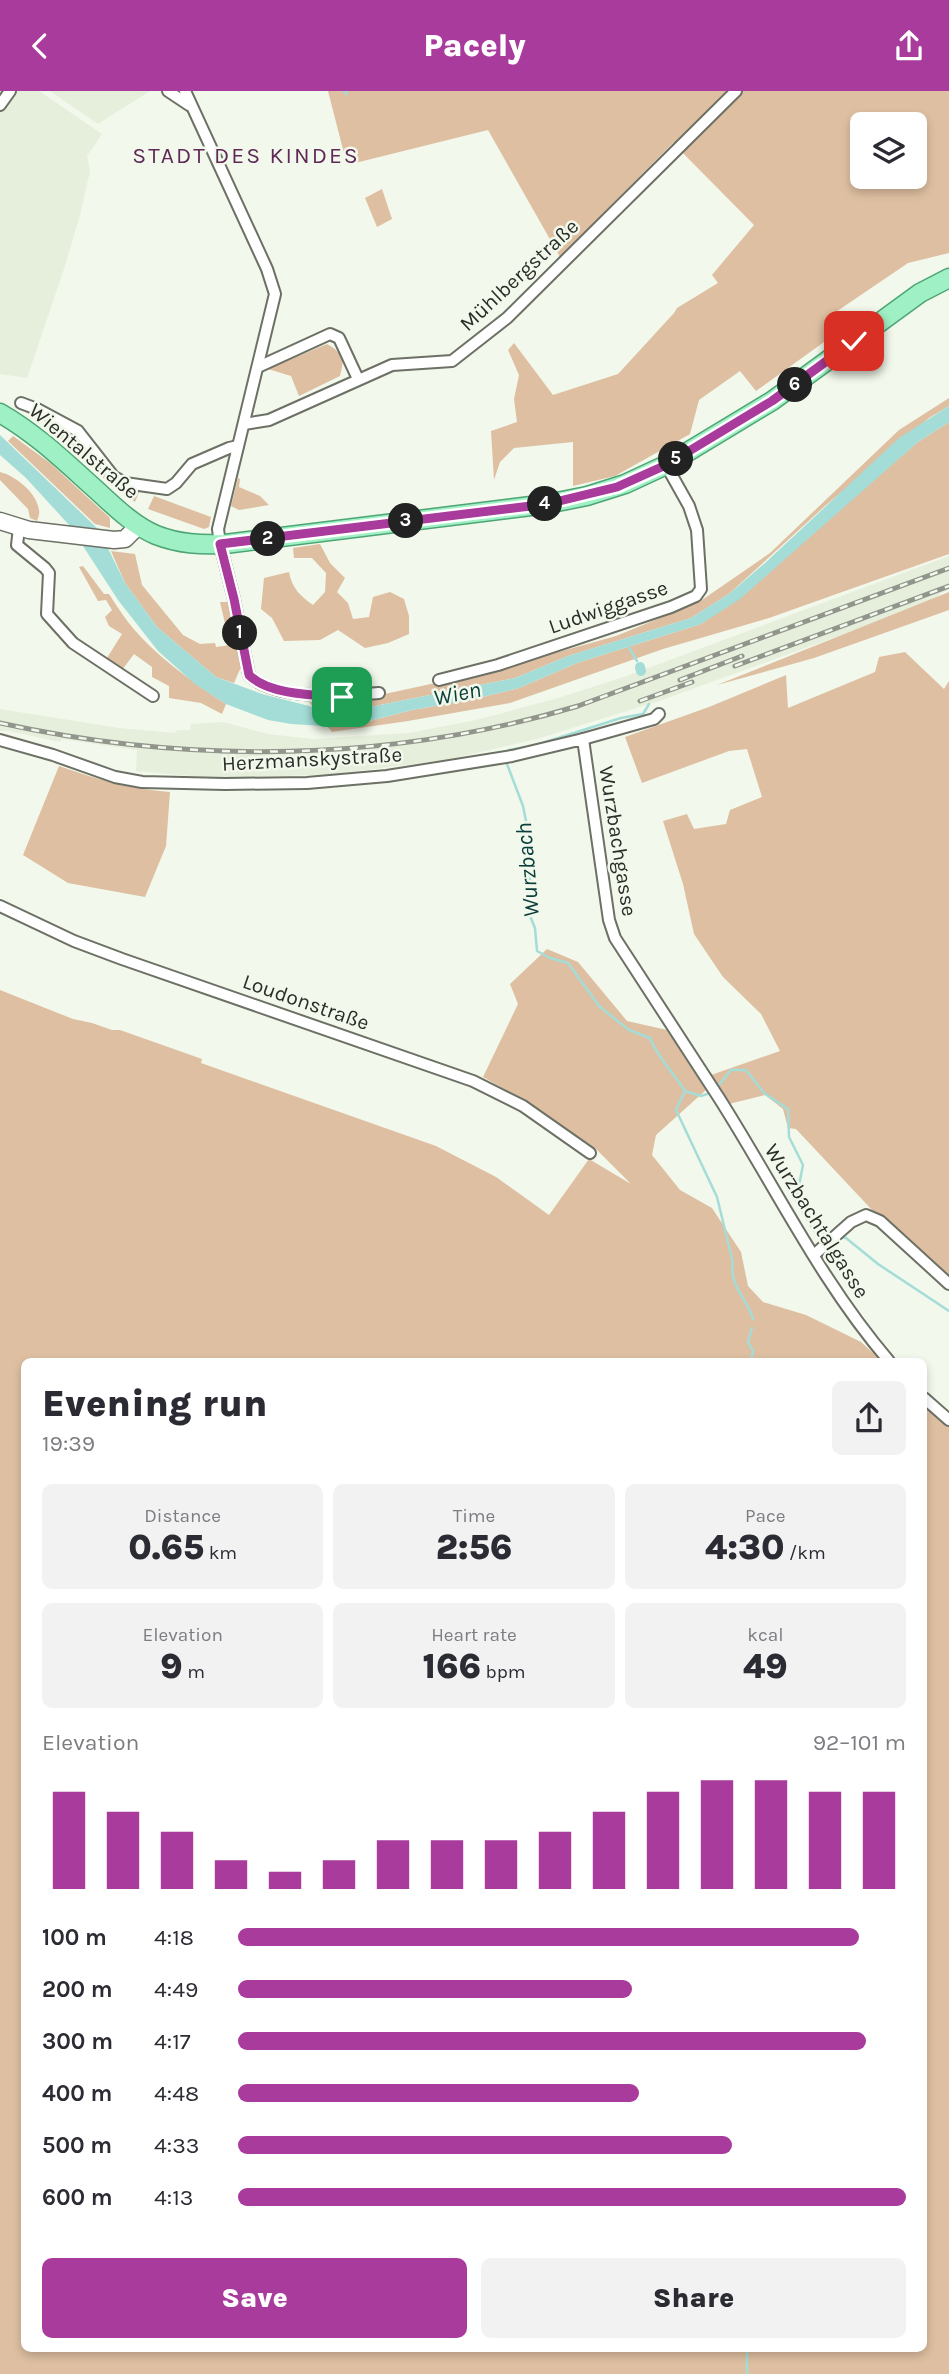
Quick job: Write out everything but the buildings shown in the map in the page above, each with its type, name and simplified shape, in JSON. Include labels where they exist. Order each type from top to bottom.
[{"type":"main road","name":"Wientalstraße","points":[[0,413],[46,445],[139,525],[172,540],[198,545],[547,504],[617,487],[666,465],[772,401],[920,293],[949,278]]},
{"type":"main road","points":[[0,521],[19,528],[114,540],[125,539],[139,525]]},
{"type":"street","points":[[0,105],[10,91]]},
{"type":"street","points":[[168,91],[192,106]]},
{"type":"street","points":[[185,91],[267,269],[275,294],[219,524],[220,544],[249,675],[274,688],[301,694],[342,697],[379,693]]},
{"type":"street","name":"Mühlbergstraße","points":[[244,424],[269,420],[392,365],[452,361],[507,318],[736,91]]},
{"type":"street","points":[[258,367],[335,334],[358,379]]},
{"type":"street","points":[[21,403],[78,431],[114,477],[125,484],[167,489],[176,484],[187,469],[198,461],[238,446]]},
{"type":"street","name":"Ludwiggasse","points":[[439,680],[498,665],[671,607],[696,596],[701,589],[696,530],[689,506],[666,465]]},
{"type":"street","points":[[19,528],[17,545],[49,573],[47,614],[73,643],[153,696]]},
{"type":"street","points":[[583,739],[654,719],[659,714]]},
{"type":"street","name":"Wurzbachgasse","points":[[495,758],[583,739],[608,920],[615,938],[719,1098]]},
{"type":"street","name":"Herzmanskystraße","points":[[0,740],[116,777],[142,782],[307,783],[387,776],[495,758]]},
{"type":"street","name":"Loudonstraße","points":[[0,906],[74,941],[122,959],[473,1081],[523,1106],[590,1153]]},
{"type":"street","name":"Wurzbachtalgasse","points":[[719,1098],[841,1297],[887,1358]]},
{"type":"street","points":[[815,1254],[851,1222],[866,1215],[880,1221],[949,1284]]},
{"type":"street","points":[[927,1401],[949,1420]]},
{"type":"shaded area","points":[[0,91],[39,91],[102,134],[87,156],[90,171],[80,215],[27,378],[0,374]]},
{"type":"shaded area","points":[[50,91],[150,91],[98,124]]},
{"type":"shaded area","points":[[328,91],[949,91],[949,253],[908,263],[827,318],[831,337],[756,391],[740,371],[699,400],[690,434],[615,476],[573,486],[573,442],[514,448],[500,462],[494,480],[491,431],[517,422],[514,399],[519,375],[508,350],[514,343],[553,395],[618,374],[677,308],[718,283],[712,275],[754,225],[673,143],[560,257],[488,130],[347,165]]},
{"type":"shaded area","points":[[382,189],[392,219],[377,227],[365,198]]},
{"type":"shaded area","points":[[327,344],[341,357],[340,376],[299,396],[291,376],[268,369]]},
{"type":"shaded area","points":[[949,398],[949,406],[929,418],[825,506],[729,594],[691,618],[568,656],[515,678],[360,709],[318,708],[313,707],[307,699],[357,700],[486,672],[616,636],[699,602],[770,553],[899,430]]},
{"type":"shaded area","points":[[17,405],[78,435],[107,477],[118,485],[140,490],[135,502],[107,481],[45,425],[46,422],[43,420],[41,423]]},
{"type":"shaded area","points":[[949,422],[949,554],[769,618],[663,649],[510,703],[332,732],[327,726],[358,724],[519,688],[577,663],[701,624],[918,442]]},
{"type":"shaded area","points":[[13,436],[50,463],[110,518],[110,528],[95,524],[8,441]]},
{"type":"shaded area","points":[[0,472],[19,481],[34,497],[39,510],[37,521],[30,518],[28,509],[0,480]]},
{"type":"shaded area","points":[[238,478],[239,487],[260,496],[269,505],[239,510],[231,506]]},
{"type":"shaded area","points":[[154,496],[211,517],[209,527],[204,529],[148,509]]},
{"type":"shaded area","points":[[320,544],[330,563],[345,578],[337,592],[348,603],[353,619],[369,617],[373,597],[390,592],[404,599],[409,616],[409,634],[388,643],[365,648],[338,630],[320,640],[284,641],[272,618],[261,609],[264,578],[289,572],[297,591],[313,605],[325,592],[326,573],[312,558],[294,558],[293,548]]},
{"type":"shaded area","points":[[111,551],[135,554],[142,585],[183,635],[200,644],[215,643],[216,647],[230,645],[220,602],[228,602],[241,667],[234,683],[216,677],[157,627],[125,583]]},
{"type":"shaded area","points":[[949,556],[949,590],[941,593],[932,602],[659,701],[537,739],[446,760],[333,774],[203,777],[136,771],[137,750],[62,739],[60,742],[0,731],[0,709],[119,728],[174,733],[178,730],[190,730],[191,724],[223,722],[268,734],[313,739],[409,733],[476,720],[624,677]]},
{"type":"shaded area","points":[[83,566],[149,645],[187,677],[226,704],[222,714],[201,703],[169,698],[169,686],[152,677],[152,667],[134,654],[122,670],[107,658],[122,634],[109,626],[105,617],[112,610],[106,600],[98,601],[79,567]]},
{"type":"shaded area","points":[[949,592],[949,610],[814,658],[717,685]]},
{"type":"shaded area","points":[[905,652],[944,689],[949,681],[949,1278],[873,1211],[796,1129],[788,1128],[783,1109],[765,1095],[729,1104],[711,1075],[780,1051],[761,1014],[723,977],[694,934],[683,884],[663,821],[687,814],[694,829],[726,824],[730,810],[762,797],[747,749],[729,751],[642,783],[625,737],[709,707],[786,675],[788,708],[875,672],[879,657]]},
{"type":"shaded area","points":[[59,766],[113,783],[170,792],[166,846],[145,897],[68,883],[23,855]]},
{"type":"shaded area","points":[[547,949],[578,962],[627,1021],[667,1030],[706,1090],[656,1135],[652,1155],[680,1190],[712,1208],[741,1252],[748,1286],[763,1302],[806,1315],[861,1342],[879,1358],[21,1358],[21,2352],[927,2352],[927,1408],[949,1422],[949,2374],[0,2374],[0,990],[73,1019],[120,1030],[202,1059],[201,1063],[436,1146],[496,1177],[549,1215],[589,1159],[631,1184],[596,1149],[483,1077],[518,1004],[510,984]]},
{"type":"water","name":"Wien","points":[[949,406],[949,422],[918,442],[740,599],[701,624],[577,663],[519,688],[358,724],[324,726],[268,720],[226,704],[195,684],[158,651],[118,600],[70,526],[26,478],[0,455],[0,435],[99,530],[125,583],[157,627],[216,677],[262,694],[313,707],[360,709],[515,678],[568,656],[691,618],[729,594],[765,563],[899,438]]},
{"type":"waterway","points":[[344,91],[347,94]]},
{"type":"waterway","name":"Wurzbach","points":[[628,646],[637,661]]},
{"type":"waterway","name":"Wurzbach","points":[[640,667],[641,671]]},
{"type":"waterway","name":"Wurzbach","points":[[533,746],[621,718],[643,714],[649,704]]},
{"type":"waterway","name":"Wurzbach","points":[[506,753],[526,747]]},
{"type":"waterway","name":"Wurzbach","points":[[507,764],[523,806],[528,831],[528,911],[535,928],[537,951],[568,963],[599,1006],[629,1030],[650,1038],[657,1053],[685,1091],[701,1096],[710,1093]]},
{"type":"waterway","name":"Wurzbach","points":[[719,1085],[731,1070],[746,1070],[764,1093],[788,1109],[789,1137],[803,1165],[796,1200],[814,1231],[833,1234]]},
{"type":"waterway","points":[[684,1093],[676,1110],[717,1197],[733,1263],[733,1278],[753,1319]]},
{"type":"waterway","name":"Wurzbach","points":[[839,1236],[846,1238],[878,1264],[949,1311]]},
{"type":"waterway","points":[[752,1328],[748,1342],[753,1351],[752,1358]]},
{"type":"waterway","points":[[747,2352],[747,2374]]},
{"type":"railway","points":[[0,723],[72,737],[217,751],[363,747],[436,738],[508,725],[578,706],[949,568]]},
{"type":"railway","points":[[735,666],[949,586]]},
{"type":"railway","points":[[680,680],[742,656]]},
{"type":"railway","points":[[640,701],[692,682]]},
{"type":"district","name":"STADT DES KINDES","points":[[246,155]]},
{"type":"route","points":[[342,697],[301,694],[274,688],[249,675],[220,544],[547,504],[617,487],[666,465],[772,401],[854,341]]}]
